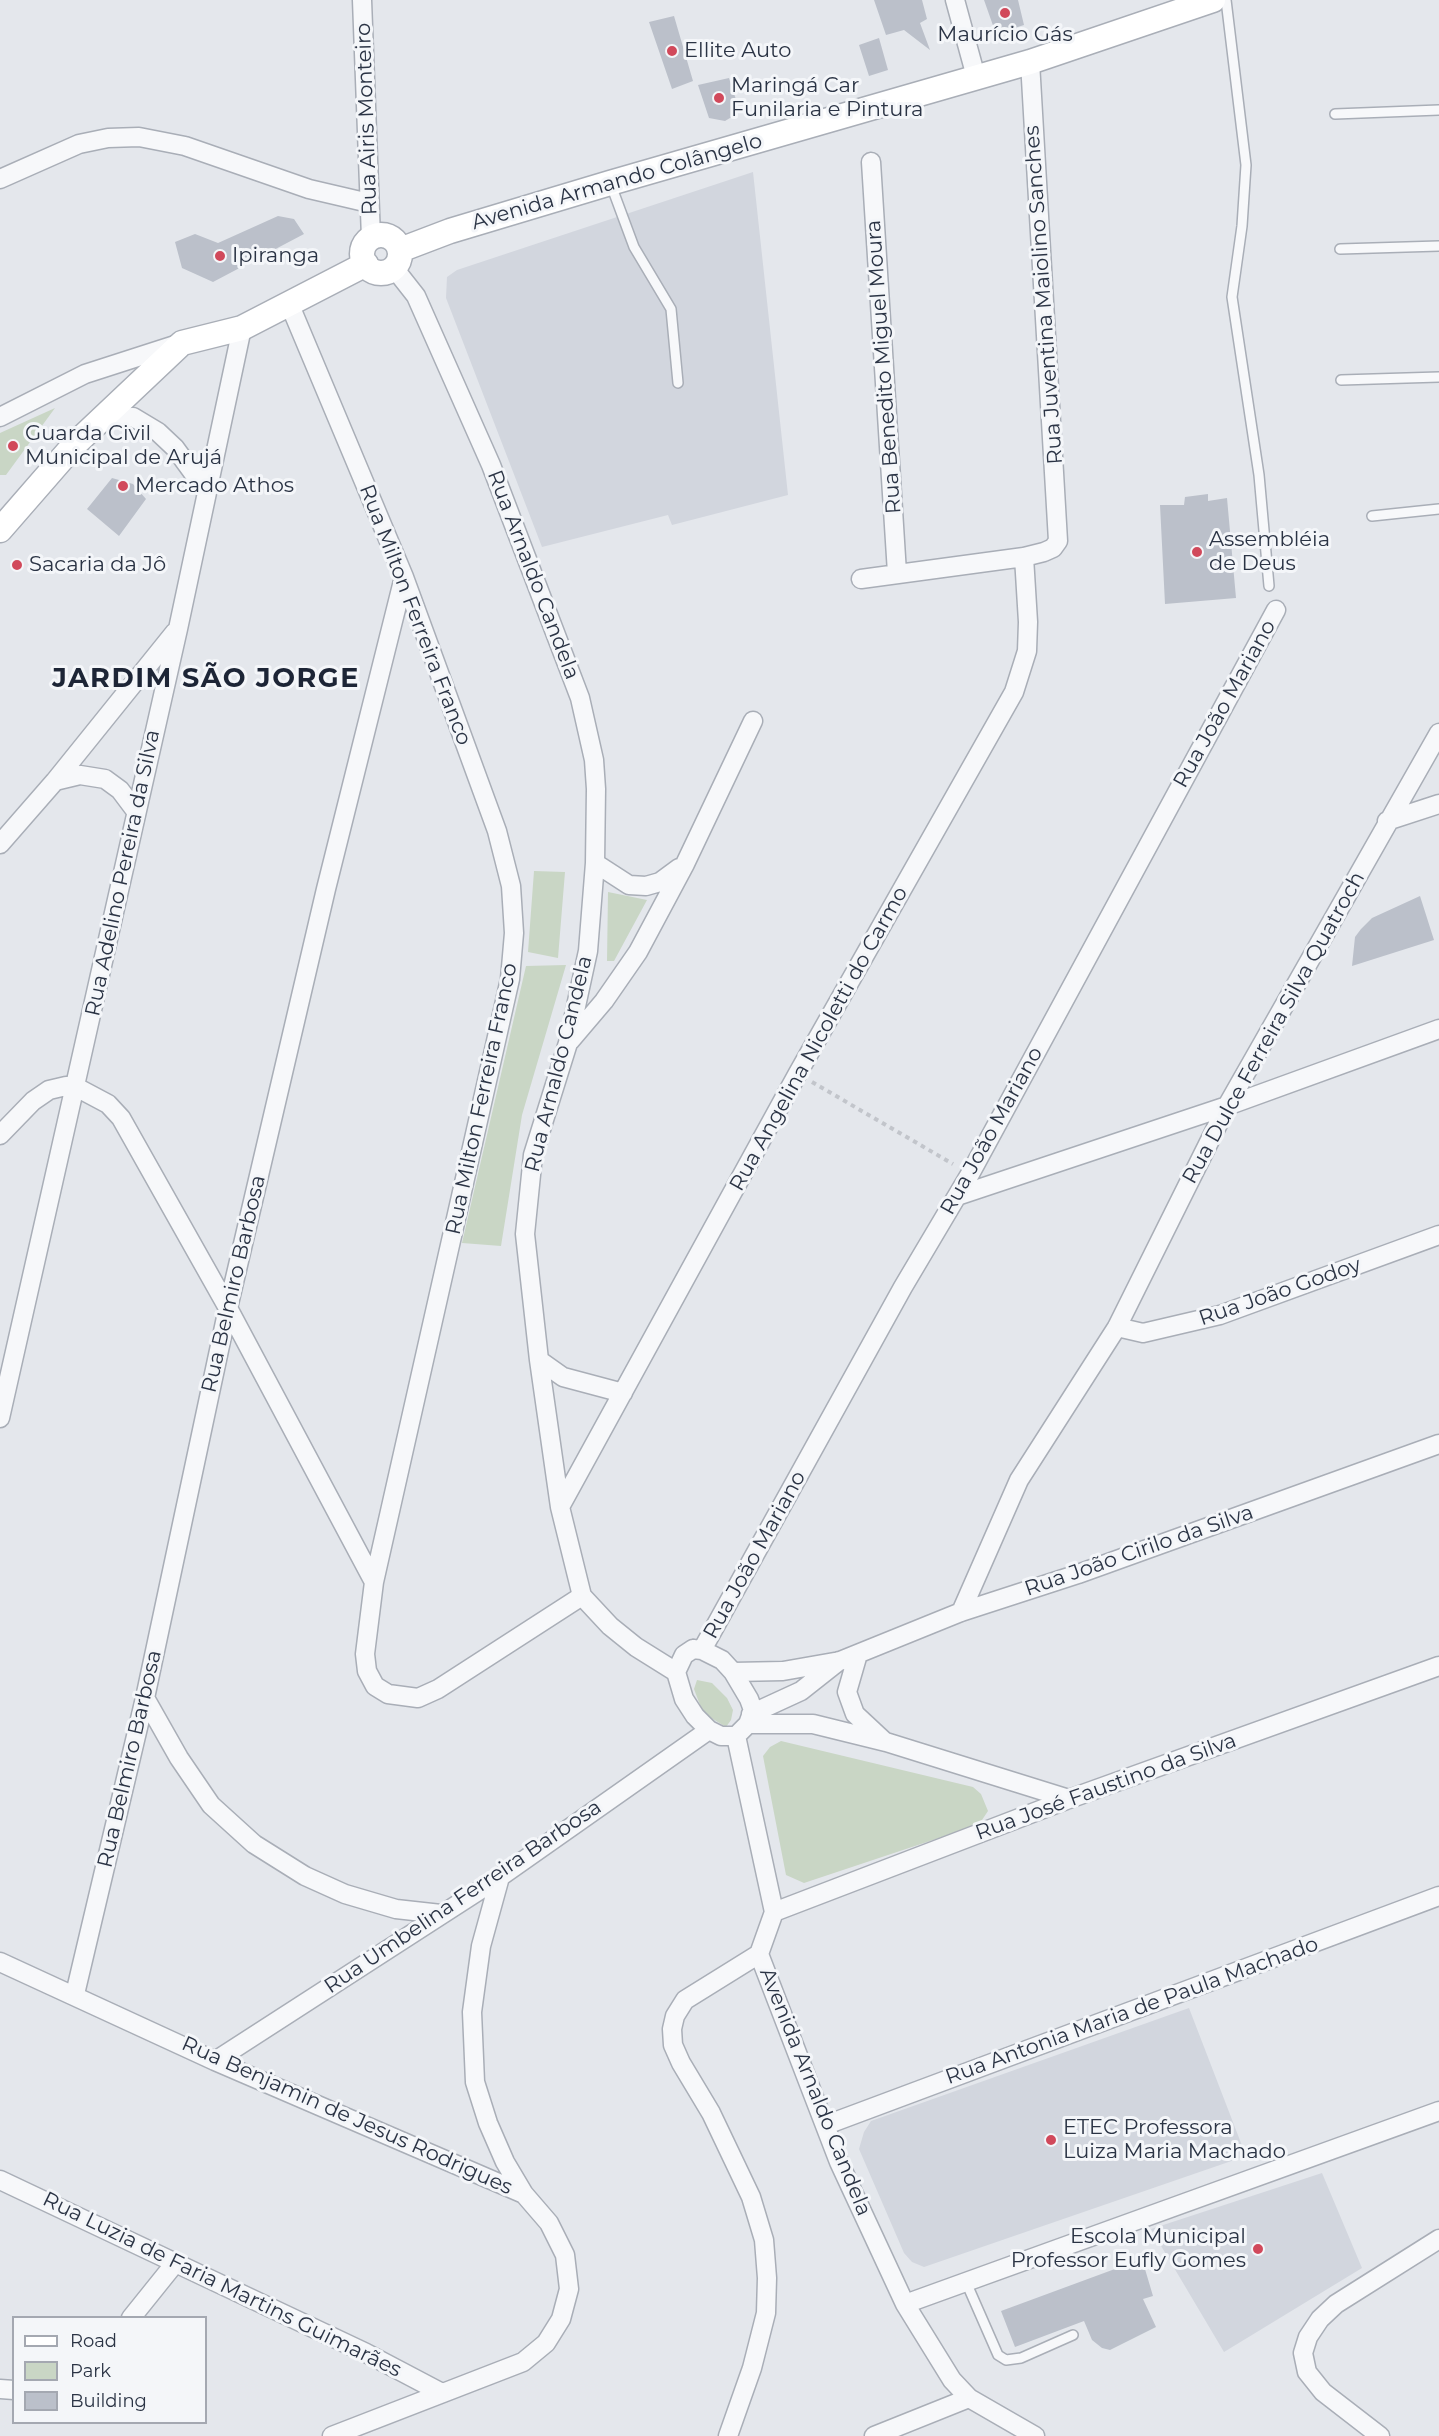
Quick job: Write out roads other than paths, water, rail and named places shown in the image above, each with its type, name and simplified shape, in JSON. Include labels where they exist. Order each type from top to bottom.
[{"type":"street","name":"Rua Airis Monteiro","points":[[362,0],[371,238]]},
{"type":"street","points":[[955,0],[976,77]]},
{"type":"street","name":"Avenida Armando Colângelo","points":[[397,259],[450,231],[1030,62],[1213,0]]},
{"type":"street","name":"Rua Juventina Maiolino Sanches","points":[[1024,557],[1053,548],[1058,541],[1059,529],[1030,62]]},
{"type":"street","points":[[0,179],[79,144],[108,138],[139,137],[185,146],[309,189],[369,203]]},
{"type":"street","name":"Rua Benedito Miguel Moura","points":[[871,162],[897,573]]},
{"type":"street","points":[[388,236],[394,239],[397,259],[382,273],[375,272],[366,264],[362,253],[371,238],[388,236]]},
{"type":"street","name":"Rua Arnaldo Candela","points":[[397,259],[416,296],[491,465],[580,698],[594,760],[597,789],[595,863],[588,951],[568,1043],[533,1155],[525,1233],[539,1360],[560,1508],[582,1596]]},
{"type":"street","points":[[0,417],[85,374],[183,343],[242,328],[366,264]]},
{"type":"street","name":"Rua Milton Ferreira Franco","points":[[289,303],[404,577],[496,831],[511,886],[514,933],[510,979],[374,1582],[365,1654],[367,1671],[375,1686],[388,1695],[418,1698],[438,1689],[582,1596]]},
{"type":"street","name":"Rua Adelino Pereira da Silva","points":[[0,1418],[76,1086],[135,810],[178,628],[242,328]]},
{"type":"street","points":[[0,530],[74,446],[183,343]]},
{"type":"street","points":[[103,418],[133,417],[158,432],[175,448],[207,492]]},
{"type":"street","points":[[861,579],[1024,557]]},
{"type":"street","name":"Rua Angelina Nicoletti do Carmo","points":[[560,1508],[798,1073],[1014,692],[1027,651],[1028,622],[1024,557]]},
{"type":"street","name":"Rua Belmiro Barbosa","points":[[75,1994],[145,1698],[228,1308],[326,889],[404,577]]},
{"type":"street","name":"Rua João Mariano","points":[[702,1650],[747,1565],[970,1174],[1276,610]]},
{"type":"street","points":[[0,844],[55,781],[178,628]]},
{"type":"street","points":[[568,1043],[604,1000],[638,951],[685,864],[753,722]]},
{"type":"street","name":"Rua Dulce Ferreira Silva Quatroch","points":[[961,1612],[1019,1480],[1118,1327],[1227,1106],[1387,821],[1439,734]]},
{"type":"street","points":[[55,781],[80,775],[105,779],[120,790],[135,810]]},
{"type":"street","points":[[1387,821],[1439,804]]},
{"type":"street","points":[[595,863],[629,885],[646,886],[660,882],[685,864]]},
{"type":"street","points":[[957,1196],[1227,1106],[1439,1029]]},
{"type":"street","points":[[0,1136],[33,1101],[50,1090],[76,1086],[108,1104],[120,1119],[228,1308],[374,1582]]},
{"type":"street","name":"Rua João Godoy","points":[[1118,1327],[1143,1334],[1220,1315],[1439,1236]]},
{"type":"street","points":[[539,1360],[563,1377],[623,1393]]},
{"type":"street","name":"Rua João Cirilo da Silva","points":[[733,1672],[783,1671],[840,1660],[961,1612],[1078,1574],[1439,1444]]},
{"type":"street","points":[[582,1596],[627,1640],[676,1672],[684,1699],[695,1716],[709,1730],[721,1736],[745,1724],[813,1724],[886,1742],[1069,1799]]},
{"type":"street","points":[[676,1672],[684,1655],[693,1649],[702,1650],[722,1660],[733,1672],[749,1699],[745,1724],[774,1912]]},
{"type":"street","points":[[858,1654],[847,1692],[855,1714],[886,1742]]},
{"type":"street","name":"Rua João Cirilo da Silva","points":[[745,1724],[801,1691],[840,1660]]},
{"type":"street","name":"Rua José Faustino da Silva","points":[[774,1912],[1069,1799],[1439,1666]]},
{"type":"street","points":[[145,1698],[178,1758],[211,1805],[254,1844],[305,1876],[345,1894],[396,1909],[441,1914]]},
{"type":"street","name":"Rua Umbelina Ferreira Barbosa","points":[[215,2061],[500,1877],[709,1730]]},
{"type":"street","points":[[500,1877],[481,1946],[472,2012],[474,2072],[488,2123],[505,2162],[524,2194]]},
{"type":"street","name":"Rua Antonia Maria de Paula Machado","points":[[826,2125],[1439,1896]]},
{"type":"street","name":"Avenida Arnaldo Candela","points":[[774,1912],[759,1954],[839,2162],[905,2304],[943,2367],[969,2397],[1035,2436]]},
{"type":"street","points":[[728,2436],[752,2368],[766,2313],[767,2278],[764,2240],[751,2197],[711,2113],[681,2063],[673,2045],[672,2030],[675,2016],[685,2000],[759,1954]]},
{"type":"street","name":"Rua Benjamin de Jesus Rodrigues","points":[[0,1962],[75,1994],[215,2061],[524,2194],[549,2223],[565,2255],[568,2289],[561,2319],[546,2343],[523,2362],[332,2436]]},
{"type":"street","points":[[905,2304],[1439,2111]]},
{"type":"street","name":"Rua Luzia de Faria Martins Guimarães","points":[[0,2180],[176,2262],[442,2392]]},
{"type":"street","points":[[1380,2436],[1323,2392],[1306,2372],[1303,2353],[1308,2337],[1320,2319],[1336,2304],[1439,2239]]},
{"type":"street","points":[[132,2316],[176,2262]]},
{"type":"street","points":[[874,2436],[969,2397]]},
{"type":"lane","points":[[1226,0],[1246,165],[1242,226],[1232,297],[1259,476],[1269,586]]},
{"type":"lane","points":[[1335,114],[1439,110]]},
{"type":"lane","points":[[610,183],[634,247],[671,309],[678,383]]},
{"type":"lane","points":[[1340,249],[1439,246]]},
{"type":"lane","points":[[1341,380],[1439,377]]},
{"type":"lane","points":[[1372,516],[1439,509]]},
{"type":"lane","points":[[966,2282],[998,2355],[1006,2360],[1021,2358],[1073,2335]]},
{"type":"place","name":"Maurício Gás","points":[[1005,13]]},
{"type":"place","name":"Ellite Auto","points":[[672,51]]},
{"type":"place","name":"Maringá Car Funilaria e Pintura","points":[[719,98]]},
{"type":"place","name":"Ipiranga","points":[[220,256]]},
{"type":"place","name":"Guarda Civil Municipal de Arujá","points":[[13,446]]},
{"type":"place","name":"Mercado Athos","points":[[123,486]]},
{"type":"place","name":"Assembléia de Deus","points":[[1197,552]]},
{"type":"place","name":"Sacaria da Jô","points":[[17,565]]},
{"type":"place","name":"ETEC Professora Luiza Maria Machado","points":[[1051,2140]]},
{"type":"place","name":"Escola Municipal Professor Eufly Gomes","points":[[1258,2249]]},
{"type":"district","name":"JARDIM SÃO JORGE","points":[[206,679]]}]
